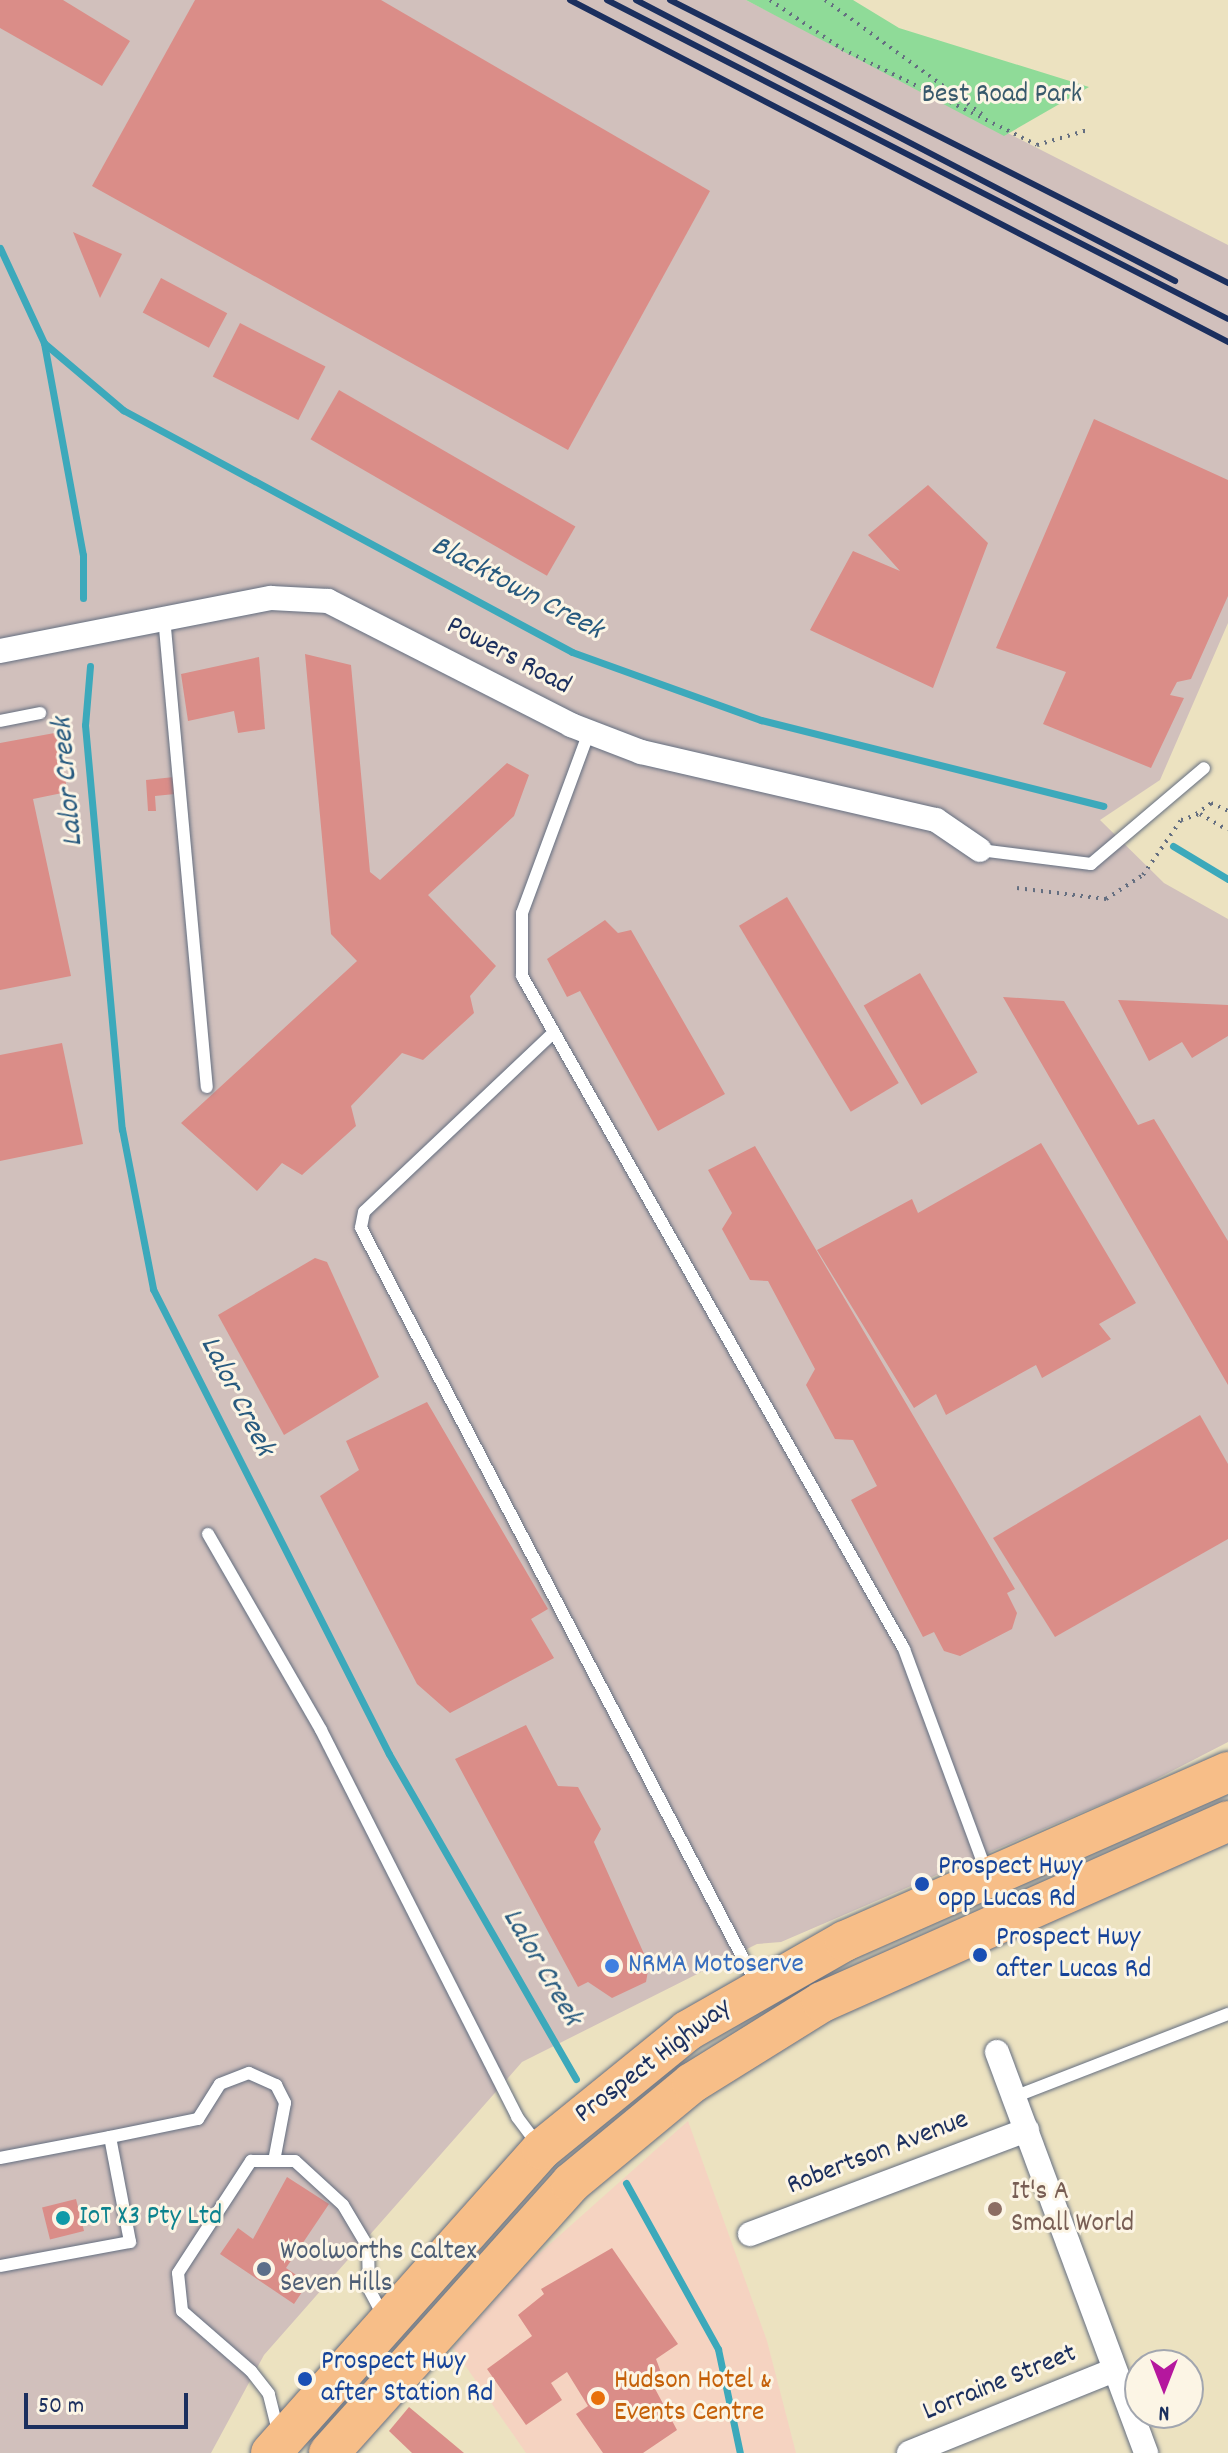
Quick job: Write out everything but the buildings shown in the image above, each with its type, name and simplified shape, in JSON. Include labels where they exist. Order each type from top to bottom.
[{"type":"main road","name":"Prospect Highway","points":[[276,2447],[385,2319],[542,2149],[687,2031],[758,1987],[1228,1772]]},
{"type":"main road","name":"Prospect Highway","points":[[329,2453],[571,2183],[692,2083],[847,1990],[1228,1821]]},
{"type":"street","name":"Powers Road","points":[[0,651],[271,598],[328,601],[589,732],[729,777],[936,820],[980,850]]},
{"type":"street","points":[[997,2052],[1146,2453]]},
{"type":"street","name":"Robertson Avenue","points":[[750,2234],[1027,2130]]},
{"type":"street","name":"Lorraine Street","points":[[909,2453],[1114,2370]]},
{"type":"lane","points":[[164,617],[207,1087]]},
{"type":"lane","points":[[0,721],[40,713]]},
{"type":"lane","points":[[589,732],[522,913],[522,976],[551,1035],[904,1649],[990,1880]]},
{"type":"lane","points":[[980,850],[1091,864],[1204,768]]},
{"type":"lane","points":[[551,1035],[364,1212],[361,1228],[758,1987]]},
{"type":"lane","points":[[208,1534],[321,1730],[517,2117],[542,2149]]},
{"type":"lane","points":[[1014,2097],[1228,2014]]},
{"type":"lane","points":[[0,2158],[198,2119],[220,2084],[259,2074],[285,2103],[274,2161]]},
{"type":"lane","points":[[0,2266],[130,2242],[110,2137]]},
{"type":"lane","points":[[276,2447],[269,2394],[182,2311],[178,2273],[251,2161],[295,2161],[343,2205],[368,2247],[369,2289],[385,2319]]},
{"type":"path","points":[[770,0],[842,49],[1037,145],[1088,130]]},
{"type":"path","points":[[825,0],[992,121]]},
{"type":"path","points":[[1017,888],[1106,899],[1143,875],[1174,827],[1211,803],[1228,811]]},
{"type":"path","points":[[1196,814],[1228,830]]},
{"type":"shaded area","points":[[0,0],[746,0],[1228,245],[1228,623],[1160,780],[1100,820],[1164,883],[1228,919],[1228,1742],[1141,1787],[781,1942],[757,1944],[522,2062],[264,2355],[211,2453],[0,2453]]},
{"type":"shaded area","points":[[688,2121],[767,2341],[796,2453],[526,2453],[453,2348],[523,2268]]},
{"type":"green space","name":"Best Road Park","points":[[746,0],[853,0],[899,28],[1089,87],[1004,136]]},
{"type":"waterway","name":"Lalor Creek","points":[[0,248],[44,343],[83,555],[83,598]]},
{"type":"waterway","name":"Blacktown Creek","points":[[44,343],[123,410],[572,652],[761,720],[1103,806]]},
{"type":"waterway","name":"Lalor Creek","points":[[90,666],[85,725],[122,1129],[153,1289],[389,1754],[576,2079]]},
{"type":"waterway","name":"Blacktown Creek","points":[[1173,846],[1228,879]]},
{"type":"waterway","name":"Lalor Creek","points":[[626,2183],[718,2349],[740,2453]]},
{"type":"railway","points":[[570,0],[1228,342]]},
{"type":"railway","points":[[607,0],[1228,319]]},
{"type":"railway","points":[[636,0],[1175,281]]},
{"type":"railway","points":[[670,0],[1228,283]]},
{"type":"place","name":"Prospect Hwy opp Lucas Rd","points":[[922,1884]]},
{"type":"place","name":"Prospect Hwy after Lucas Rd","points":[[980,1955]]},
{"type":"place","name":"NRMA Motoserve","points":[[612,1966]]},
{"type":"place","name":"It's A Small World","points":[[995,2209]]},
{"type":"place","name":"IoT X3 Pty Ltd","points":[[63,2218]]},
{"type":"place","name":"Woolworths Caltex Seven Hills","points":[[264,2269]]},
{"type":"place","name":"Prospect Hwy after Station Rd","points":[[305,2379]]},
{"type":"place","name":"Hudson Hotel & Events Centre","points":[[598,2398]]}]
